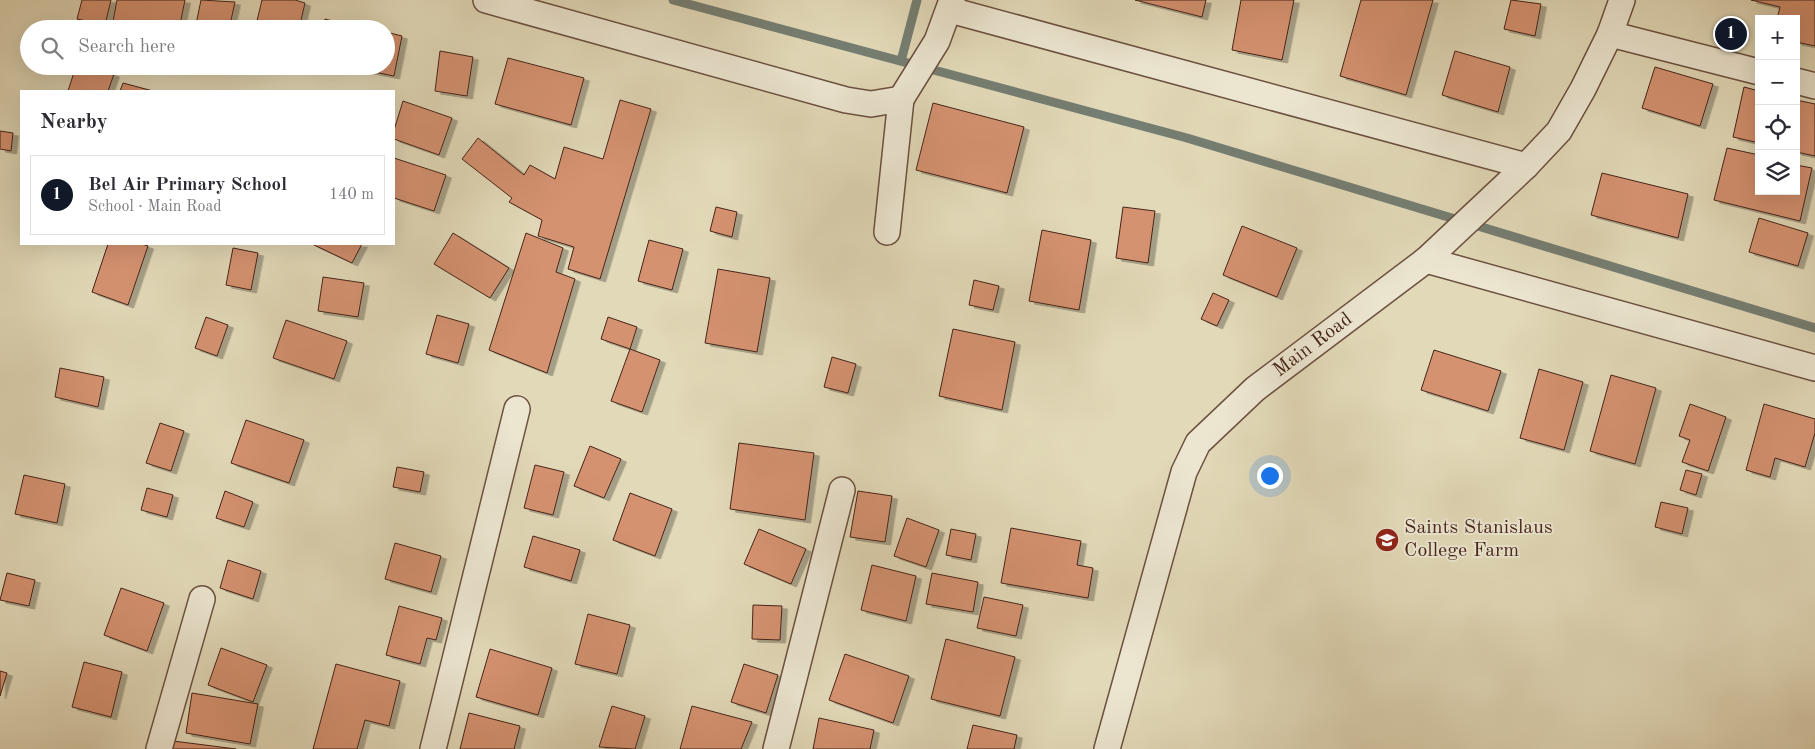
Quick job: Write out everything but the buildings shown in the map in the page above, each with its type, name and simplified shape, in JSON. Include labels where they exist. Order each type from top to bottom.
[{"type":"street","points":[[486,0],[846,100],[870,104],[907,89]]},
{"type":"street","name":"Main Road","points":[[1107,749],[1184,472],[1198,443],[1255,389],[1426,260],[1499,194],[1560,131],[1584,89],[1610,34],[1622,0]]},
{"type":"street","points":[[887,232],[907,89],[937,41],[951,5],[1526,166]]},
{"type":"street","points":[[1610,34],[1755,71]]},
{"type":"street","points":[[1800,82],[1815,86]]},
{"type":"street","points":[[1426,260],[1815,368]]},
{"type":"street","points":[[433,749],[517,409]]},
{"type":"street","points":[[776,749],[842,490]]},
{"type":"street","points":[[160,749],[202,600]]},
{"type":"waterway","points":[[673,0],[1187,138],[1815,328]]},
{"type":"waterway","points":[[901,61],[917,0]]},
{"type":"place","name":"Bel Air Primary School","points":[[1731,34]]},
{"type":"place","name":"Saints Stanislaus College Farm","points":[[1387,540]]}]
